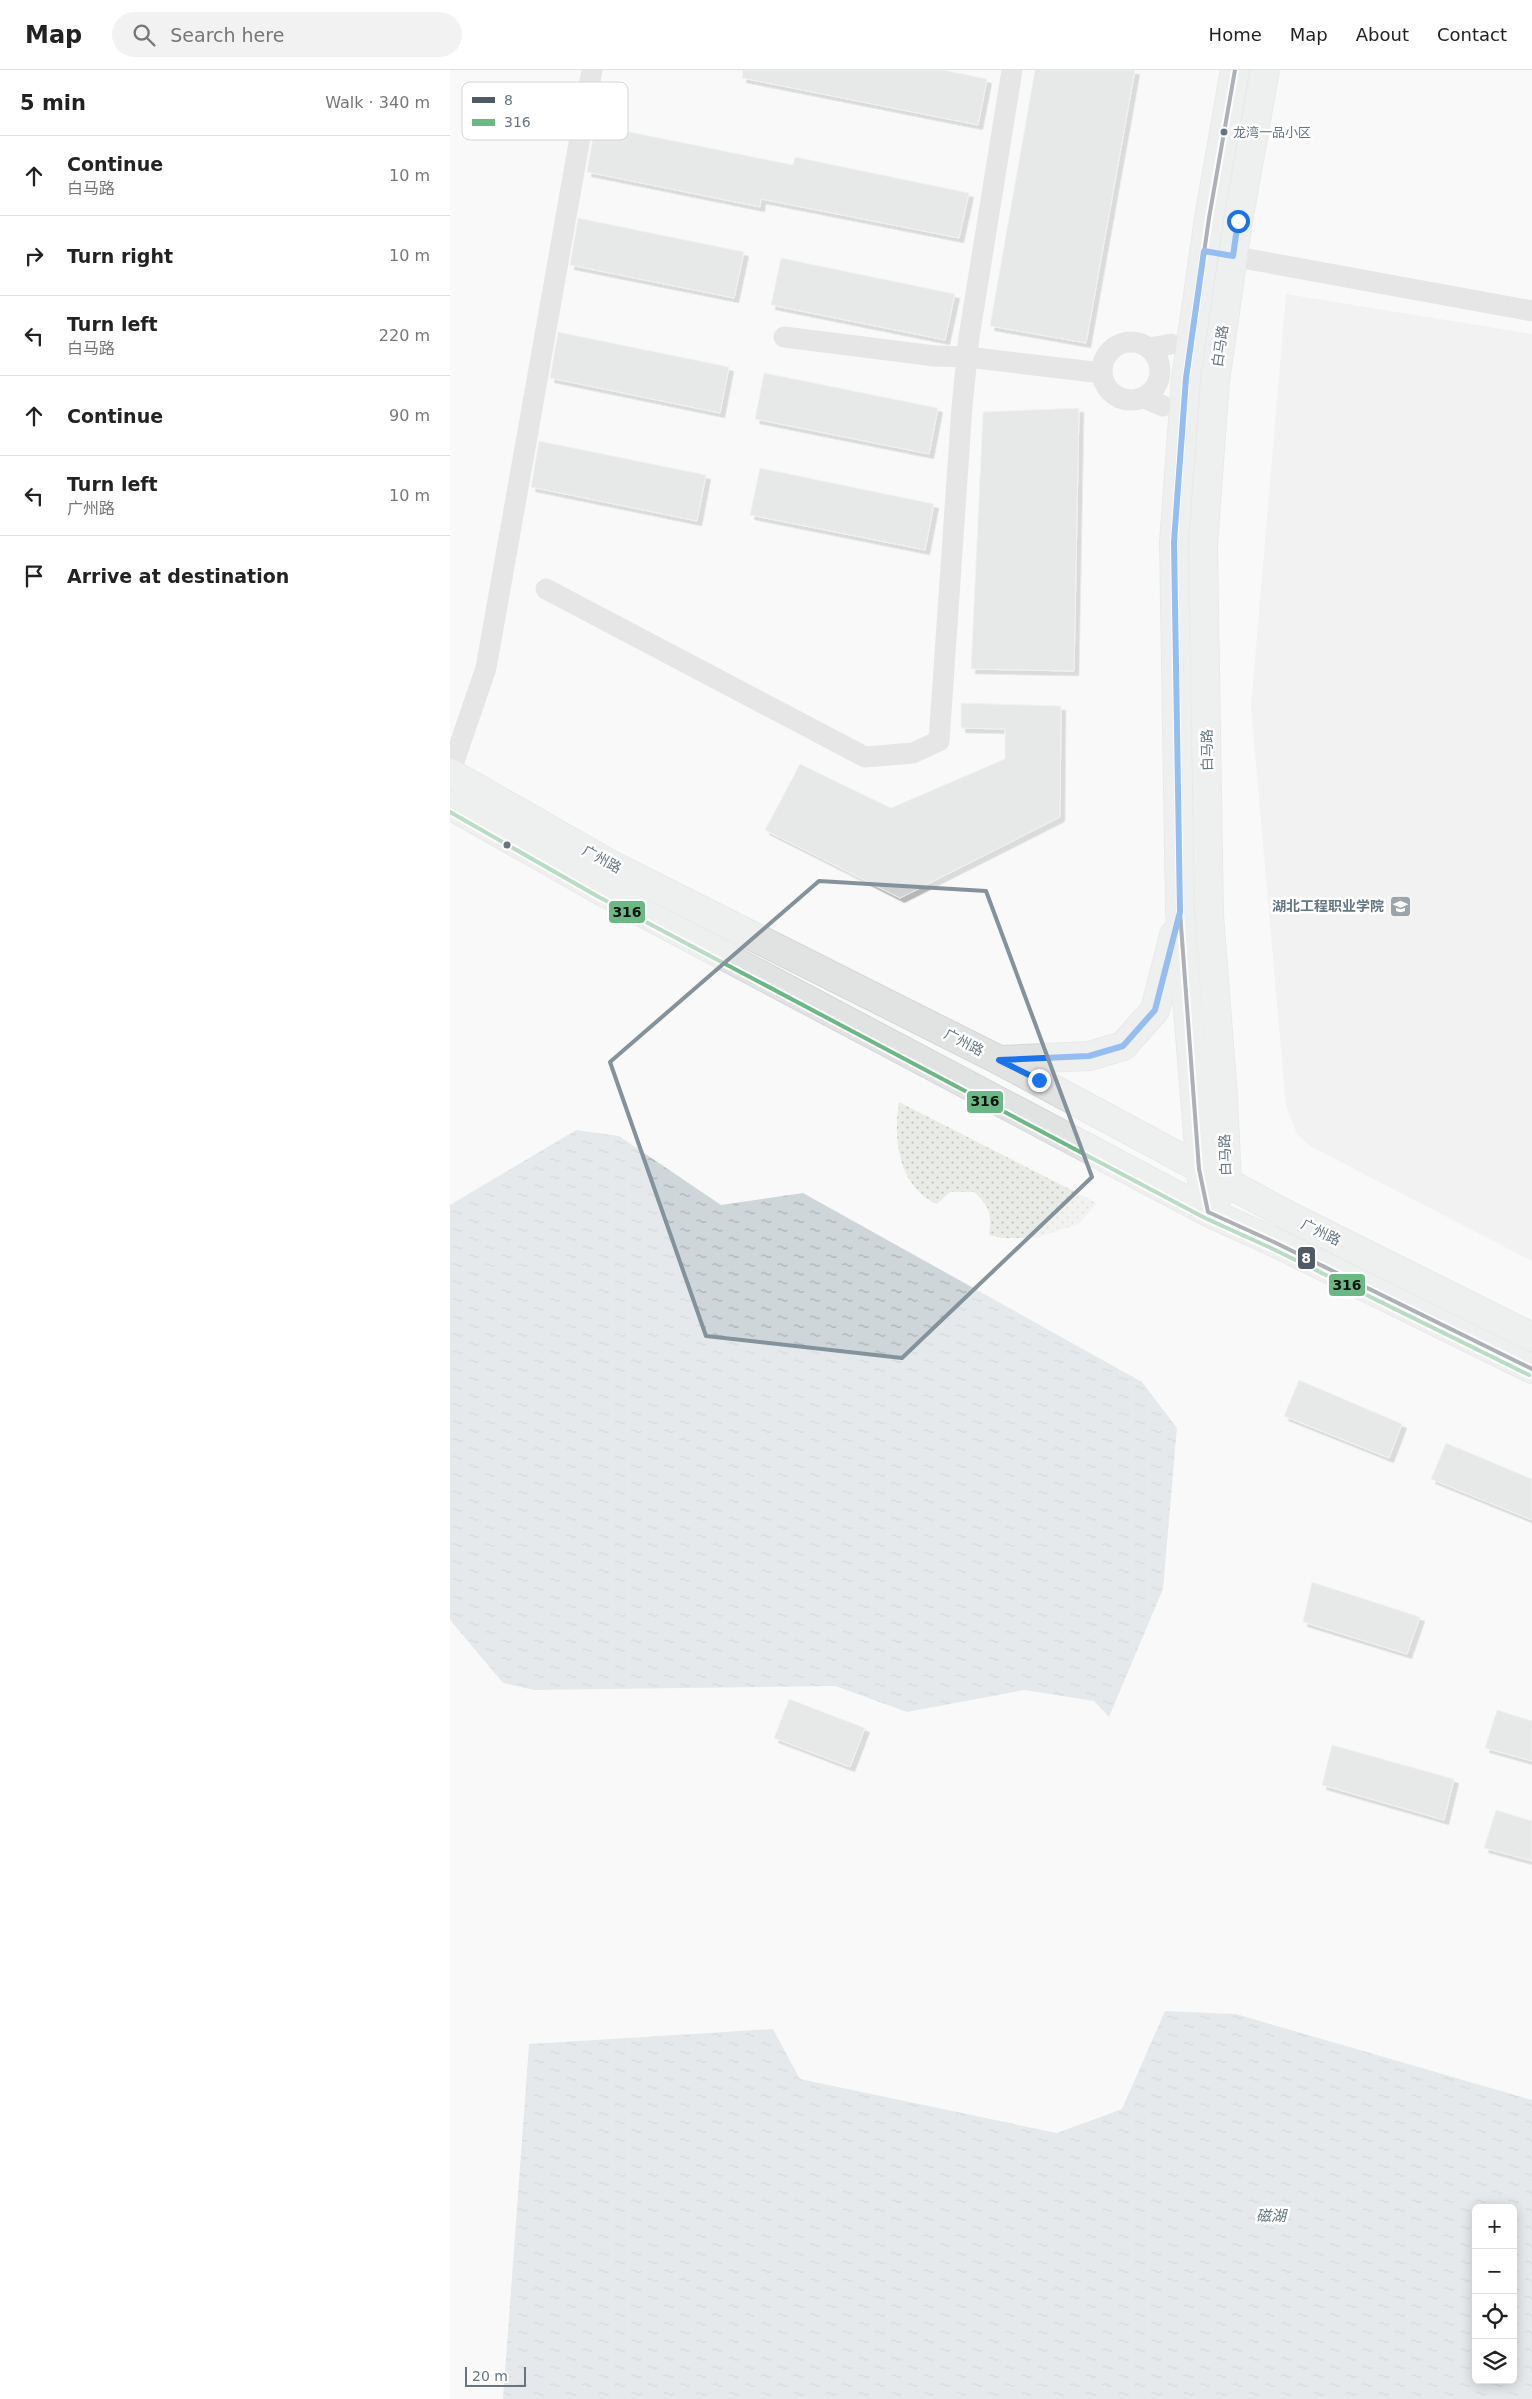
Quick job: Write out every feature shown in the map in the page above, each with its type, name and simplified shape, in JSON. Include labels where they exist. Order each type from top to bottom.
[{"type":"main road","name":"白马路","points":[[1208,1212],[1199,1169],[1180,912],[1174,542],[1186,378],[1204,251],[1235,70]]},
{"type":"main road","name":"白马路","points":[[1208,1212],[1227,1182],[1210,915],[1203,546],[1215,381],[1233,256],[1265,70]]},
{"type":"main road","name":"广州路","points":[[450,773],[613,866],[999,1060],[1289,1216],[1532,1337]]},
{"type":"main road","name":"广州路","points":[[450,805],[600,890],[1208,1212],[1274,1242],[1532,1369]]},
{"type":"main road","points":[[999,1060],[1089,1056],[1123,1046],[1155,1010],[1180,912]]},
{"type":"street","points":[[546,589],[865,757],[913,753],[939,741],[967,358],[1012,70]]},
{"type":"street","points":[[450,773],[486,668],[580,140]]},
{"type":"street","points":[[1204,251],[1532,311]]},
{"type":"street","points":[[784,337],[935,356],[1102,373]]},
{"type":"street","points":[[1122,343],[1142,343],[1150,348],[1157,355],[1161,374],[1154,402],[1125,400],[1116,396],[1104,382],[1102,373],[1107,354],[1114,347],[1122,343]]},
{"type":"street","points":[[1150,348],[1171,344]]},
{"type":"highlighted area","points":[[819,881],[986,891],[1092,1177],[902,1358],[706,1336],[610,1062]]},
{"type":"shaded area","name":"湖北工程职业学院","points":[[1286,294],[1532,334],[1532,1261],[1310,1146],[1297,1134],[1286,1106],[1251,707]]},
{"type":"shaded area","points":[[899,1102],[1097,1203],[1079,1224],[1035,1238],[1002,1238],[989,1235],[989,1211],[984,1202],[974,1192],[950,1192],[937,1204],[924,1196],[914,1186],[906,1174],[898,1146],[897,1117]]},
{"type":"water","points":[[576,1130],[619,1136],[721,1205],[803,1193],[1142,1382],[1177,1428],[1163,1589],[1109,1717],[1094,1701],[1024,1690],[907,1712],[835,1686],[534,1690],[503,1683],[450,1620],[450,1205]]},
{"type":"water","name":"磁湖","points":[[1165,2011],[1236,2014],[1532,2100],[1532,2399],[503,2399],[529,2044],[773,2029],[800,2079],[1057,2133],[1122,2109]]},
{"type":"building","points":[[743,70],[943,70],[987,79],[978,125],[742,78]]},
{"type":"building","points":[[1035,70],[1135,70],[1086,343],[990,326]]},
{"type":"building","points":[[628,132],[793,165],[795,157],[969,193],[959,238],[761,199],[760,207],[587,172],[592,140],[628,140]]},
{"type":"building","points":[[578,218],[744,252],[734,298],[570,265]]},
{"type":"building","points":[[781,258],[955,294],[945,340],[771,305]]},
{"type":"building","points":[[558,332],[729,367],[720,413],[550,378]]},
{"type":"building","points":[[764,373],[938,408],[929,454],[755,419]]},
{"type":"building","points":[[1079,408],[1074,671],[971,669],[983,412]]},
{"type":"building","points":[[539,441],[706,475],[697,521],[531,487]]},
{"type":"building","points":[[760,468],[934,504],[925,550],[750,515]]},
{"type":"building","points":[[961,703],[1061,706],[1060,817],[900,898],[765,830],[800,764],[891,808],[1005,759],[1005,729],[961,728]]},
{"type":"building","points":[[1299,1380],[1402,1424],[1389,1458],[1284,1416]]},
{"type":"building","points":[[1446,1443],[1532,1479],[1532,1520],[1431,1479]]},
{"type":"building","points":[[1312,1582],[1420,1617],[1407,1654],[1303,1622]]},
{"type":"building","points":[[789,1699],[865,1728],[850,1767],[774,1738]]},
{"type":"building","points":[[1497,1710],[1532,1721],[1532,1761],[1485,1748]]},
{"type":"building","points":[[1332,1745],[1454,1779],[1444,1820],[1322,1785]]},
{"type":"building","points":[[1496,1810],[1532,1821],[1532,1861],[1484,1848]]},
{"type":"transit line","name":"8","points":[[1235,70],[1209,218],[1186,378],[1174,542],[1180,912],[1199,1169],[1208,1212],[1274,1242],[1532,1369]]},
{"type":"transit line","name":"316","points":[[450,812],[597,896],[1205,1218],[1271,1248],[1529,1375]]},
{"type":"place","name":"龙湾一品小区","points":[[1224,132]]},
{"type":"place","name":"湖北工程职业学院","points":[[1400,906]]},
{"type":"route","points":[[1039,1080],[999,1060],[1056,1059],[1089,1056],[1123,1046],[1155,1010],[1180,912],[1174,542],[1186,378],[1204,251],[1233,256],[1238,221]]}]
